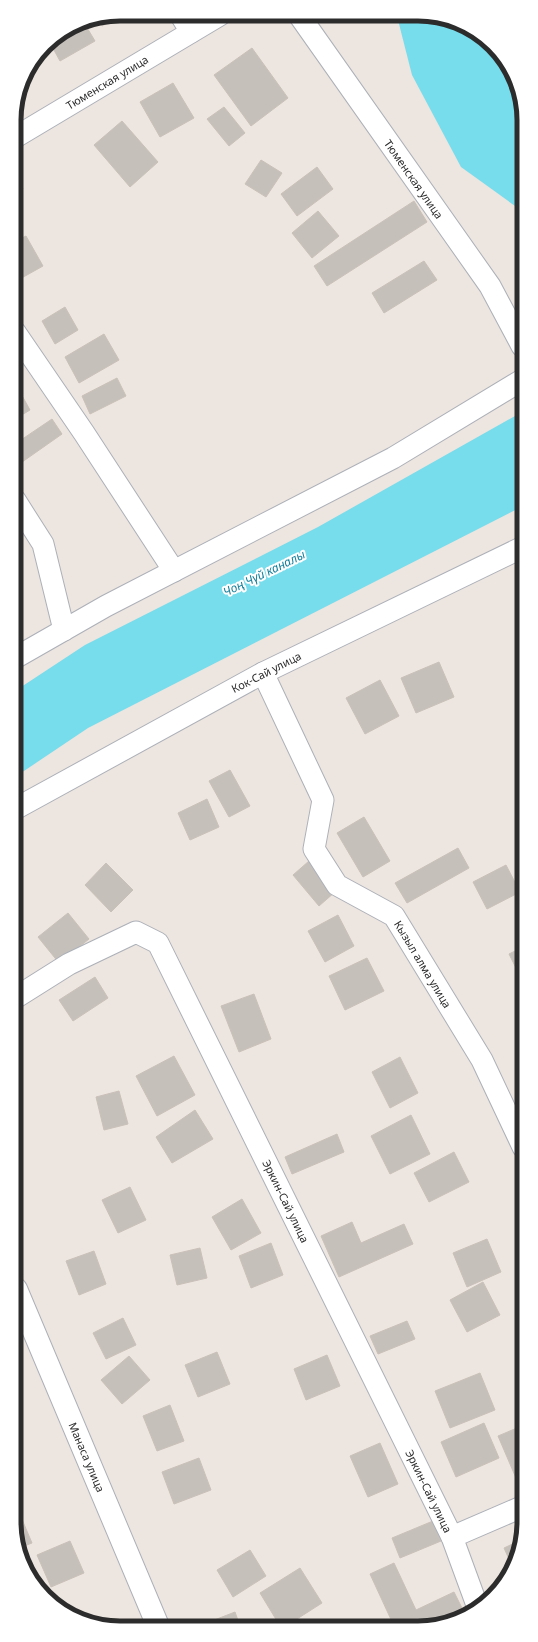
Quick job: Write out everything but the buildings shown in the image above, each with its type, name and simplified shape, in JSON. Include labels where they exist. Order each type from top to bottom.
[{"type":"street","points":[[184,21],[191,32]]},
{"type":"street","name":"Тюменская улица","points":[[21,134],[210,21]]},
{"type":"street","name":"Тюменская улица","points":[[303,21],[490,286],[517,337]]},
{"type":"street","points":[[21,342],[84,433],[174,571]]},
{"type":"street","points":[[21,655],[174,571],[393,458],[517,383]]},
{"type":"street","points":[[21,509],[43,544],[64,630]]},
{"type":"street","name":"Кок-Сай улица","points":[[21,806],[263,673],[517,553]]},
{"type":"street","name":"Кызыл алма улица","points":[[263,673],[323,800],[314,849],[337,885],[394,916],[482,1060],[517,1134]]},
{"type":"street","name":"Эркин-Сай улица","points":[[21,994],[69,964],[136,932],[158,943],[452,1537],[476,1602]]},
{"type":"street","name":"Манаса улица","points":[[21,1301],[156,1621]]},
{"type":"street","points":[[452,1537],[517,1509]]},
{"type":"water","points":[[398,21],[431,22],[450,26],[462,31],[478,41],[497,60],[507,76],[512,88],[517,114],[517,207],[461,167],[412,75]]},
{"type":"water","name":"Чоң Чүй каналы","points":[[517,415],[517,509],[88,728],[21,773],[21,687],[85,645],[318,527]]}]
